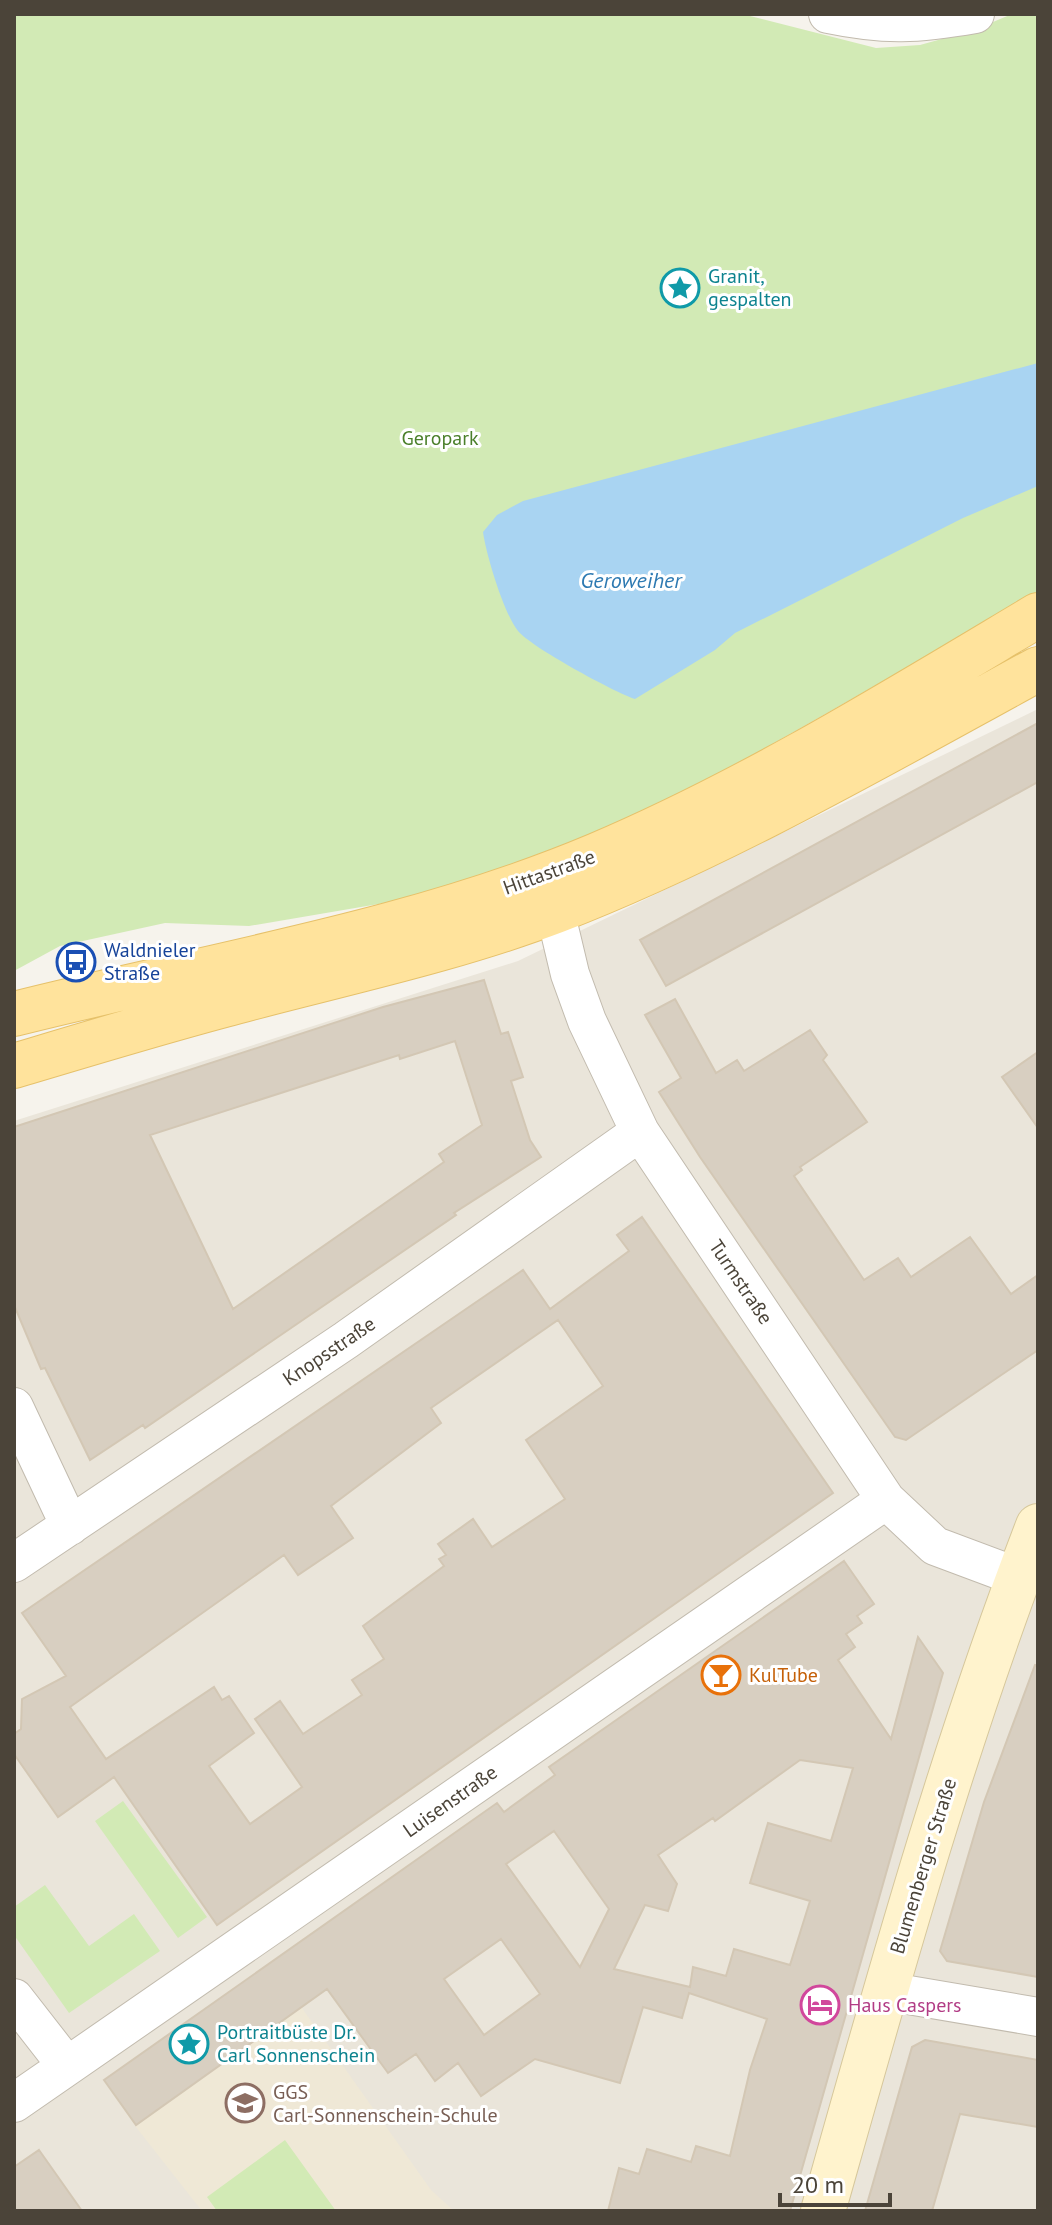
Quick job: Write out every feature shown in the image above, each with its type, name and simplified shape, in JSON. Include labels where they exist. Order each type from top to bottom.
[{"type":"main road","name":"Hittastraße","points":[[14,1014],[409,920],[596,855],[803,755],[1038,615]]},
{"type":"main road","name":"Hittastraße","points":[[14,1066],[223,1005],[387,963],[555,911],[695,848],[888,751],[1038,669]]},
{"type":"street","points":[[828,14],[866,22],[913,24],[975,14]]},
{"type":"street","name":"Turmstraße","points":[[555,911],[570,974],[587,1021],[640,1132],[886,1500],[935,1546],[1018,1577]]},
{"type":"street","name":"Knopsstraße","points":[[14,1563],[346,1340],[640,1132]]},
{"type":"street","points":[[14,1407],[70,1526]]},
{"type":"street","name":"Luisenstraße","points":[[14,2103],[886,1500]]},
{"type":"street","name":"Blumenberger Straße","points":[[823,2211],[885,1991],[977,1691],[1038,1526]]},
{"type":"street","points":[[885,1991],[1038,2017]]},
{"type":"street","points":[[14,1998],[67,2066]]},
{"type":"shaded area","points":[[1038,709],[1038,2211],[14,2211],[14,1121],[518,961]]},
{"type":"shaded area","name":"GGS Carl-Sonnenschein-Schule","points":[[270,1963],[431,2190],[454,2211],[202,2211],[136,2127],[103,2080]]},
{"type":"green space","name":"Geropark","points":[[14,14],[742,14],[876,48],[920,45],[974,30],[1012,14],[1038,14],[1038,593],[755,754],[652,808],[542,856],[408,899],[249,926],[165,923],[60,946],[14,971]]},
{"type":"green space","points":[[123,1801],[207,1917],[178,1938],[95,1821]]},
{"type":"green space","points":[[45,1885],[89,1946],[134,1914],[160,1951],[69,2013],[14,1935],[14,1907]]},
{"type":"green space","points":[[285,2140],[336,2211],[217,2211],[207,2197]]},
{"type":"water","name":"Geroweiher","points":[[1038,363],[1038,486],[963,518],[735,633],[715,650],[635,699],[592,679],[539,647],[518,631],[507,611],[483,532],[497,515],[523,501]]},
{"type":"building","points":[[1038,723],[1038,782],[666,986],[640,940]]},
{"type":"building","points":[[484,980],[501,1034],[508,1032],[523,1077],[511,1081],[530,1140],[541,1157],[454,1213],[456,1215],[145,1428],[143,1425],[90,1460],[45,1368],[41,1369],[14,1305],[14,1127],[383,1007]],"holes":[[[455,1041],[482,1125],[439,1154],[444,1162],[233,1309],[150,1135],[399,1055],[400,1059]]]},
{"type":"building","points":[[675,999],[716,1073],[737,1060],[744,1071],[810,1030],[827,1055],[823,1060],[867,1122],[800,1167],[802,1170],[794,1176],[864,1280],[898,1258],[911,1277],[970,1237],[1011,1294],[1038,1275],[1038,1350],[906,1440],[895,1437],[700,1157],[659,1092],[681,1078],[645,1015]]},
{"type":"building","points":[[1038,1052],[1038,1128],[1002,1077]]},
{"type":"building","points":[[642,1217],[833,1493],[217,1925],[114,1777],[58,1817],[14,1754],[14,1734],[21,1729],[22,1699],[66,1676],[22,1613],[523,1270],[550,1309],[629,1251],[617,1235]],"holes":[[[558,1320],[603,1386],[526,1440],[565,1499],[492,1547],[473,1519],[438,1544],[446,1555],[439,1559],[444,1566],[363,1626],[384,1659],[352,1680],[362,1695],[303,1734],[280,1701],[255,1719],[302,1787],[250,1824],[209,1766],[254,1733],[229,1696],[222,1700],[214,1687],[106,1759],[70,1707],[284,1555],[298,1575],[353,1538],[331,1506],[441,1423],[431,1408]]]},
{"type":"building","points":[[844,1561],[874,1604],[857,1616],[862,1623],[846,1634],[855,1647],[838,1660],[891,1739],[918,1637],[943,1673],[790,2211],[608,2211],[619,2168],[639,2174],[647,2149],[691,2162],[696,2146],[730,2156],[750,2070],[767,2019],[689,1993],[682,2018],[643,2007],[620,2083],[535,2059],[481,2096],[458,2063],[435,2081],[416,2054],[388,2073],[327,1989],[136,2125],[104,2080],[497,1803],[504,1812],[555,1775],[549,1767]],"holes":[[[800,1760],[853,1768],[831,1841],[768,1823],[750,1883],[810,1901],[790,1965],[734,1949],[726,1976],[693,1967],[690,1987],[614,1969],[645,1905],[668,1911],[677,1884],[658,1855],[713,1818],[715,1821]],[[554,1831],[609,1909],[580,1967],[506,1864]],[[501,1939],[540,1994],[484,2035],[444,1979]]]},
{"type":"building","points":[[1035,1665],[1038,1666],[1038,1977],[947,1961],[940,1951],[984,1802]]},
{"type":"building","points":[[925,2040],[1038,2060],[1038,2127],[960,2114],[932,2211],[865,2211],[912,2047]]},
{"type":"building","points":[[39,2150],[82,2211],[14,2211],[14,2167]]},
{"type":"place","name":"Granit, gespalten","points":[[680,288]]},
{"type":"place","name":"Waldnieler Straße","points":[[76,962]]},
{"type":"place","name":"KulTube","points":[[721,1675]]},
{"type":"place","name":"Haus Caspers","points":[[820,2005]]},
{"type":"place","name":"Portraitbüste Dr. Carl Sonnenschein","points":[[189,2044]]},
{"type":"place","name":"GGS Carl-Sonnenschein-Schule","points":[[245,2103]]}]
